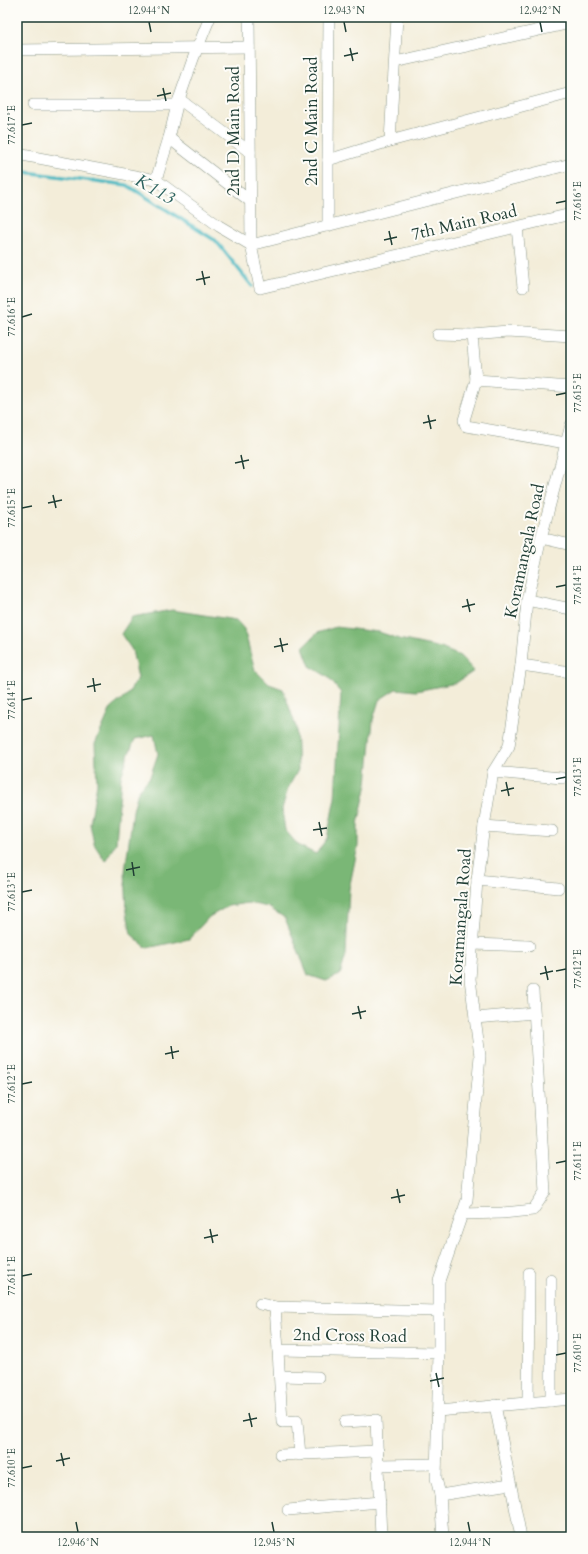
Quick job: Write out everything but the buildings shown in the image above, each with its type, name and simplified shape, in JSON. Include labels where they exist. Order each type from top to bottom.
[{"type":"street","points":[[156,180],[178,102],[210,17]]},
{"type":"street","name":"2nd D Main Road","points":[[249,17],[251,245]]},
{"type":"street","name":"2nd C Main Road","points":[[328,226],[329,17]]},
{"type":"street","points":[[390,141],[397,17]]},
{"type":"street","points":[[395,62],[571,23]]},
{"type":"street","points":[[17,50],[249,47]]},
{"type":"street","points":[[328,160],[390,141],[571,94]]},
{"type":"street","points":[[33,105],[178,102],[250,152]]},
{"type":"street","points":[[169,138],[250,201]]},
{"type":"street","points":[[17,154],[156,180],[219,226],[251,245],[571,164]]},
{"type":"street","name":"7th Main Road","points":[[251,245],[260,288],[571,214]]},
{"type":"street","points":[[517,227],[523,287]]},
{"type":"street","points":[[438,334],[472,335],[508,332],[571,336]]},
{"type":"street","points":[[472,335],[476,380],[464,420],[466,426],[566,443]]},
{"type":"street","points":[[476,380],[571,387]]},
{"type":"street","name":"Koramangala Road","points":[[443,1537],[440,1495],[436,1478],[439,1281],[467,1200],[480,1056],[470,979],[477,880],[493,772],[509,746],[521,665],[527,600],[541,538],[571,425]]},
{"type":"street","points":[[541,538],[571,545]]},
{"type":"street","points":[[527,600],[571,609]]},
{"type":"street","points":[[521,665],[571,672]]},
{"type":"street","points":[[493,772],[562,778]]},
{"type":"street","points":[[484,826],[552,831]]},
{"type":"street","points":[[477,880],[558,888]]},
{"type":"street","points":[[473,944],[529,946]]},
{"type":"street","points":[[462,1214],[502,1213],[533,1210],[545,1192],[533,992]]},
{"type":"street","points":[[475,1018],[534,1013]]},
{"type":"street","points":[[528,1403],[529,1273]]},
{"type":"street","points":[[551,1280],[551,1401]]},
{"type":"street","points":[[260,1304],[275,1307],[439,1311]]},
{"type":"street","name":"2nd Cross Road","points":[[275,1307],[278,1350],[439,1353]]},
{"type":"street","points":[[278,1350],[282,1422],[297,1421],[300,1455]]},
{"type":"street","points":[[280,1376],[318,1377]]},
{"type":"street","points":[[438,1411],[495,1405],[571,1400]]},
{"type":"street","points":[[495,1405],[521,1537]]},
{"type":"street","points":[[345,1422],[376,1420],[381,1537]]},
{"type":"street","points":[[280,1456],[378,1451]]},
{"type":"street","points":[[378,1465],[436,1464]]},
{"type":"street","points":[[440,1495],[510,1484]]},
{"type":"street","points":[[288,1510],[380,1502]]},
{"type":"green space","points":[[172,610],[236,620],[244,629],[255,670],[269,684],[283,689],[296,727],[298,770],[288,788],[282,809],[285,830],[299,846],[316,854],[327,838],[335,798],[341,693],[328,677],[310,666],[303,647],[317,633],[336,627],[379,632],[399,639],[441,648],[460,656],[474,671],[456,683],[416,691],[396,689],[379,700],[373,720],[367,784],[358,824],[358,846],[349,889],[346,955],[340,975],[326,981],[308,975],[285,918],[268,907],[248,903],[228,906],[209,917],[189,939],[147,948],[131,934],[127,912],[125,872],[133,811],[138,791],[150,777],[158,754],[154,735],[135,739],[121,777],[116,843],[105,861],[94,844],[90,824],[97,783],[95,744],[111,708],[127,695],[138,678],[132,650],[121,634],[132,617]]},
{"type":"waterway","name":"K113","points":[[17,171],[127,185],[216,241],[252,286]]}]
